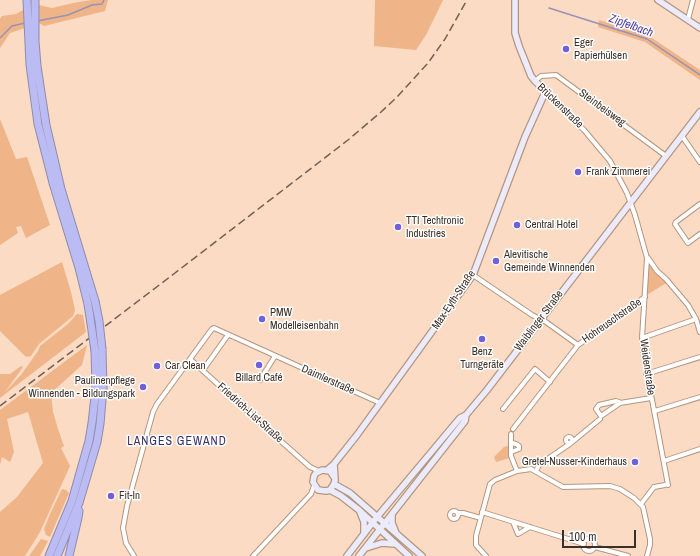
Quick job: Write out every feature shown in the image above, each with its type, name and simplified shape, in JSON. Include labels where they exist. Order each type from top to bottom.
[{"type":"highway","points":[[28,0],[30,66],[37,117],[61,189],[92,303],[99,321],[99,350],[96,388],[89,441],[72,501],[49,556]]},
{"type":"highway","points":[[35,0],[35,40],[37,66],[48,153]]},
{"type":"highway","points":[[57,556],[79,503],[93,459],[100,424],[103,388],[99,350]]},
{"type":"highway","points":[[69,556],[78,518],[79,503]]},
{"type":"main road","name":"Brückenstraße","points":[[516,0],[515,33],[519,46],[535,82],[546,92]]},
{"type":"main road","points":[[658,0],[700,28]]},
{"type":"main road","name":"Max-Eyth-Straße","points":[[327,470],[334,464],[380,403],[474,275],[520,151],[546,92]]},
{"type":"main road","name":"Waiblinger Straße","points":[[347,556],[377,517],[454,425],[460,418],[466,415],[700,112]]},
{"type":"main road","name":"Waiblinger Straße","points":[[359,556],[465,421],[466,415]]},
{"type":"main road","points":[[330,490],[334,484],[334,464]]},
{"type":"main road","points":[[314,476],[319,471],[327,470],[332,473],[334,477]]},
{"type":"main road","name":"Friedrich-List-Straße","points":[[314,476],[314,486]]},
{"type":"main road","points":[[334,484],[350,493],[422,556]]},
{"type":"main road","points":[[314,486],[318,490],[330,490],[342,496],[409,556]]},
{"type":"main road","points":[[359,510],[364,522],[364,534]]},
{"type":"main road","points":[[392,514],[392,523],[397,535]]},
{"type":"main road","points":[[364,549],[382,542],[396,544]]},
{"type":"street","points":[[688,19],[693,0]]},
{"type":"street","name":"Steinbeisweg","points":[[535,82],[542,76],[556,75],[666,156]]},
{"type":"street","name":"Brückenstraße","points":[[546,92],[584,130],[610,161],[631,203]]},
{"type":"street","points":[[682,136],[700,162]]},
{"type":"street","name":"Weidenstraße","points":[[631,203],[647,258],[642,338],[646,374],[655,411],[667,485],[654,486],[641,504]]},
{"type":"street","points":[[700,204],[675,224],[688,243],[700,234]]},
{"type":"street","points":[[647,258],[688,305],[696,319],[700,332]]},
{"type":"street","points":[[474,275],[578,345]]},
{"type":"street","name":"Hohreuschstraße","points":[[513,429],[578,345],[645,297]]},
{"type":"street","points":[[642,338],[696,319]]},
{"type":"street","name":"Daimlerstraße","points":[[190,359],[214,328],[380,403]]},
{"type":"street","points":[[203,370],[228,335]]},
{"type":"street","points":[[260,380],[275,356]]},
{"type":"street","points":[[646,374],[700,358]]},
{"type":"street","points":[[134,556],[126,543],[124,528],[127,506],[144,443],[157,404],[190,359]]},
{"type":"street","name":"Friedrich-List-Straße","points":[[190,359],[310,467],[319,471]]},
{"type":"street","points":[[503,409],[535,370],[550,382]]},
{"type":"street","points":[[620,403],[616,401],[599,404],[596,409],[601,416],[620,403],[651,398]]},
{"type":"street","points":[[655,411],[700,398]]},
{"type":"street","points":[[536,470],[539,465],[571,443],[600,419]]},
{"type":"street","points":[[512,434],[511,452],[517,471]]},
{"type":"street","points":[[511,452],[519,449],[519,446],[512,443]]},
{"type":"street","points":[[664,461],[700,449]]},
{"type":"street","name":"Friedrich-List-Straße","points":[[310,467],[314,476]]},
{"type":"street","points":[[486,556],[476,545],[476,536],[490,484],[495,480],[517,471],[531,469],[536,470],[563,487],[610,486],[620,489],[641,504],[650,539],[647,556]]},
{"type":"street","points":[[254,556],[311,494],[314,486]]},
{"type":"street","points":[[311,494],[322,491]]},
{"type":"street","points":[[482,512],[584,544]]},
{"type":"street","points":[[458,513],[481,518]]},
{"type":"street","points":[[513,522],[518,534],[530,527]]},
{"type":"street","points":[[584,544],[587,540],[591,540],[594,542],[595,547]]},
{"type":"street","points":[[584,544],[584,548],[587,551],[591,551],[595,547]]},
{"type":"street","points":[[595,547],[628,556]]},
{"type":"shaded area","points":[[92,0],[108,0],[105,11],[44,26],[39,23],[10,33],[0,48],[0,19],[2,16],[16,14],[34,4],[52,8]]},
{"type":"shaded area","points":[[375,0],[443,0],[426,35],[416,50],[374,46]]},
{"type":"shaded area","points":[[599,20],[649,36],[700,70],[700,80],[645,42],[598,27]]},
{"type":"shaded area","points":[[0,119],[16,159],[27,157],[50,225],[26,238],[21,226],[16,227],[18,233],[0,245]]},
{"type":"shaded area","points":[[647,258],[668,282],[645,296]]},
{"type":"shaded area","points":[[62,262],[75,310],[73,316],[39,344],[31,356],[27,357],[0,331],[0,295]]},
{"type":"shaded area","points":[[77,314],[83,315],[86,332],[0,398],[0,374],[10,374],[21,366],[23,367],[5,392],[21,375],[40,346],[68,324]]},
{"type":"shaded area","points":[[87,345],[82,365],[51,393],[53,412],[64,446],[61,448],[70,466],[40,532],[25,556],[0,556],[0,512],[17,497],[43,463],[28,412],[7,419],[14,452],[10,462],[2,457],[0,465],[0,410]]},
{"type":"shaded area","points":[[510,445],[510,458],[496,462],[494,457],[504,447]]},
{"type":"shaded area","points":[[62,489],[69,493],[50,537],[46,535],[44,529]]},
{"type":"shaded area","points":[[41,539],[48,541],[40,556],[29,556]]},
{"type":"waterway","name":"Zipfelbach","points":[[37,21],[68,15],[92,5],[102,4],[104,0]]},
{"type":"waterway","name":"Zipfelbach","points":[[549,8],[647,39],[700,75]]},
{"type":"waterway","name":"Zipfelbach","points":[[0,38],[12,26],[25,23]]},
{"type":"railway","points":[[0,406],[348,140],[381,112],[428,63],[445,39],[467,0]]},
{"type":"place","name":"Eger Papierhülsen","points":[[566,49]]},
{"type":"place","name":"Frank Zimmerei","points":[[578,172]]},
{"type":"place","name":"Central Hotel","points":[[517,225]]},
{"type":"place","name":"TTI Techtronic Industries","points":[[398,227]]},
{"type":"place","name":"Alevitische Gemeinde Winnenden","points":[[496,261]]},
{"type":"place","name":"PMW Modelleisenbahn","points":[[262,319]]},
{"type":"place","name":"Benz Turngeräte","points":[[482,339]]},
{"type":"place","name":"Billard Café","points":[[259,365]]},
{"type":"place","name":"Car Clean","points":[[157,366]]},
{"type":"place","name":"Paulinenpflege Winnenden - Bildungspark","points":[[143,387]]},
{"type":"place","name":"Gretel-Nusser-Kinderhaus","points":[[635,462]]},
{"type":"place","name":"Fit-In","points":[[111,496]]},
{"type":"district","name":"LANGES GEWAND","points":[[177,442]]}]
